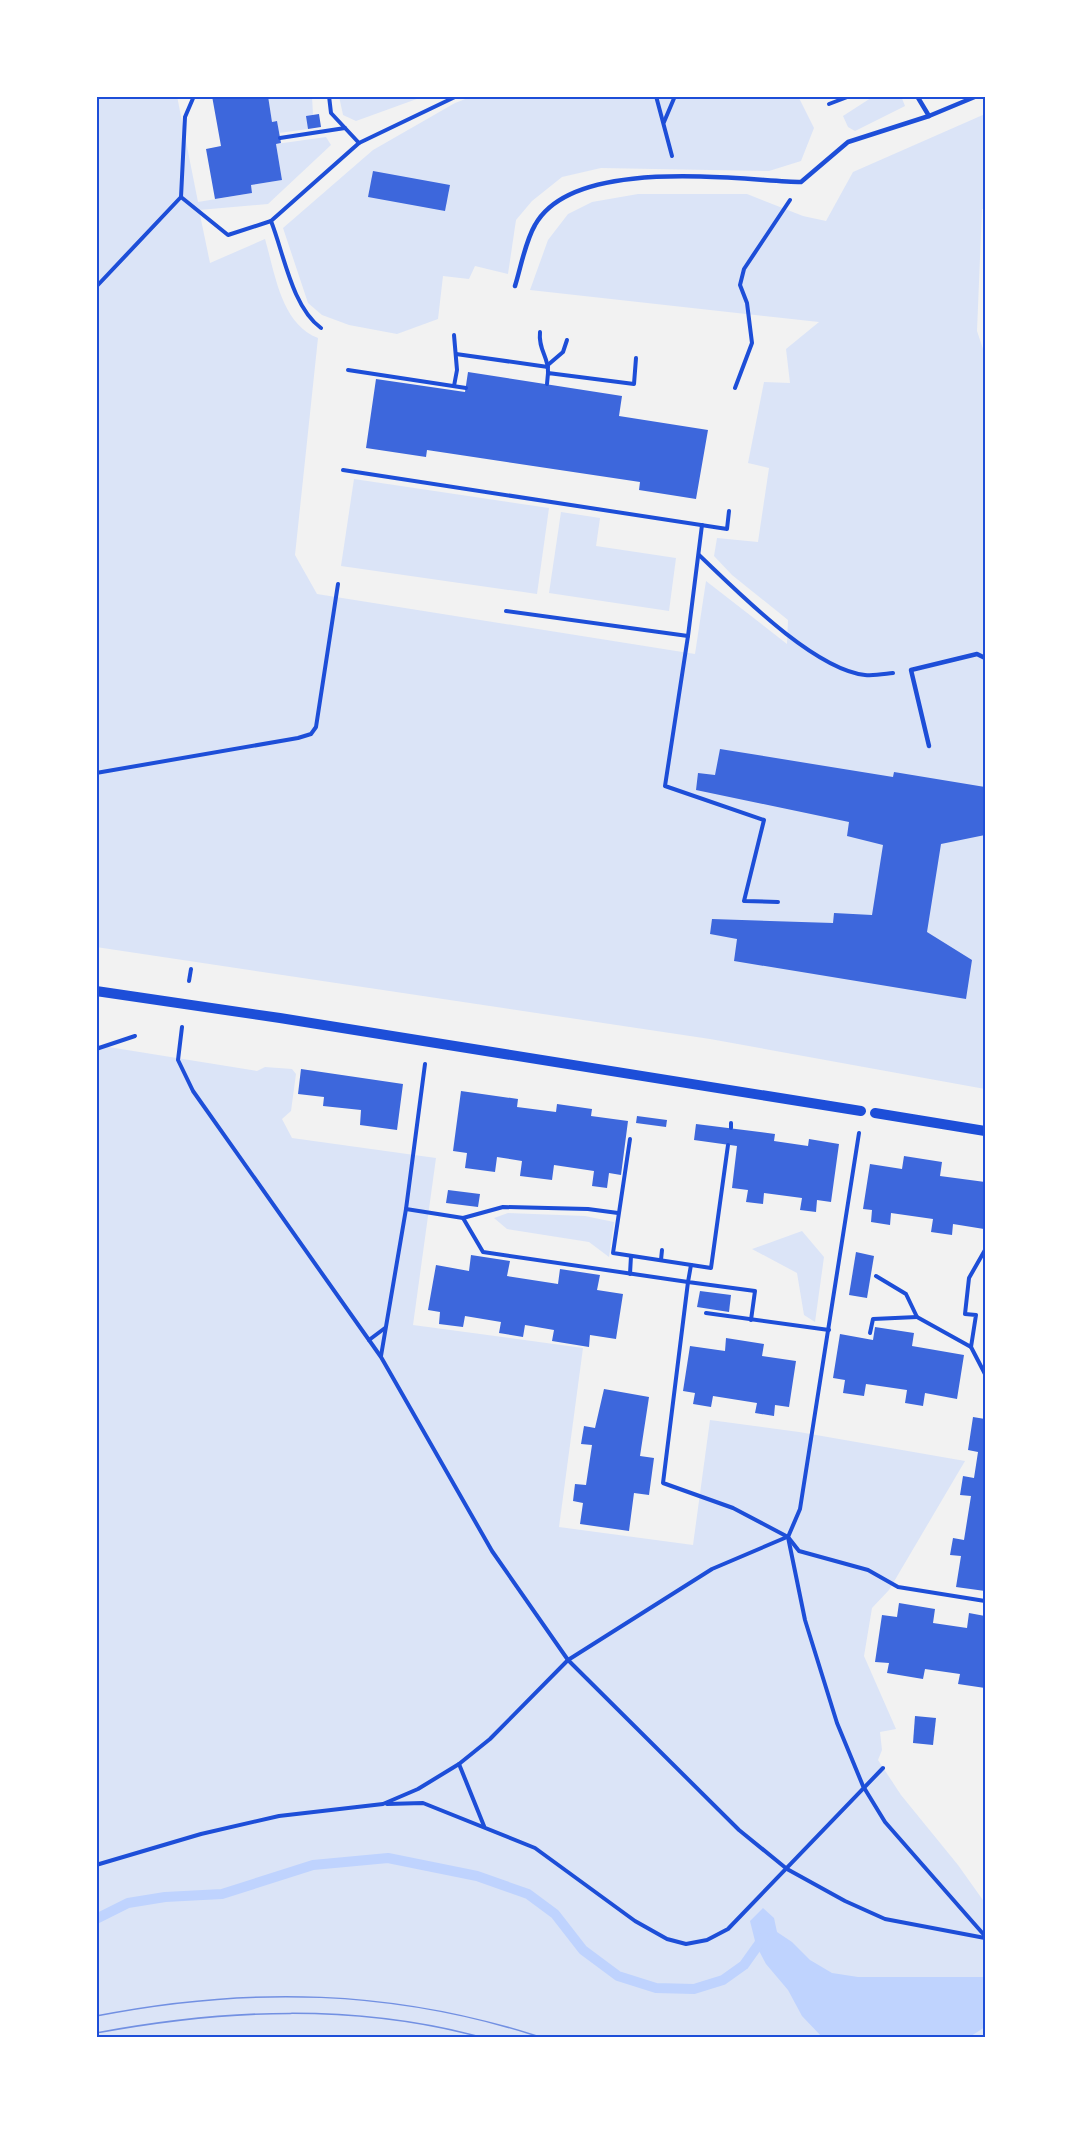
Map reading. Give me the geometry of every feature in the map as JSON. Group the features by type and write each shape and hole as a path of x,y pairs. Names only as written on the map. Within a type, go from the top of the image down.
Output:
{"street":[{"path":"96,991 861,1111"},
{"path":"875,1113 985,1131"}],"lane":[{"path":"917,96 929,116"},
{"path":"515,286 535,224 550,208 572,192 619,179 677,177 801,182 848,142 929,116 977,96"},
{"path":"929,746 912,670 977,654 985,658"}],"path":[{"path":"96,287 181,197 185,117 194,96"},
{"path":"328,96 332,113 359,143"},
{"path":"181,197 228,235 271,221 359,143 457,96"},
{"path":"656,96 677,177"},
{"path":"664,122 675,96"},
{"path":"829,104 850,96"},
{"path":"280,138 345,128"},
{"path":"735,388 752,343 747,303 740,285 744,269 801,182"},
{"path":"271,221 299,303 308,319 321,328"},
{"path":"540,332 539,346 549,365 547,384"},
{"path":"454,335 456,354 454,386"},
{"path":"456,354 549,365 563,352 567,340"},
{"path":"548,373 634,384 636,358"},
{"path":"348,370 466,388"},
{"path":"344,470 727,529 729,511"},
{"path":"702,525 665,786 764,820 744,901 778,902"},
{"path":"699,555 777,628 844,670 867,675 912,670"},
{"path":"96,773 310,734 316,727 338,584"},
{"path":"506,611 688,636"},
{"path":"185,1005 178,1060 193,1091 381,1357 492,1551 568,1660 739,1830 787,1869 845,1901 885,1919 985,1937"},
{"path":"96,1049 135,1036"},
{"path":"381,1357 406,1209 424,1076"},
{"path":"731,1123 731,1128"},
{"path":"630,1139 613,1253 711,1268 728,1145"},
{"path":"857,1140 800,1509 788,1537 805,1620 837,1724 863,1786 885,1822 985,1937"},
{"path":"406,1209 463,1218 503,1207 588,1209 618,1213"},
{"path":"463,1218 483,1252 755,1291 751,1320"},
{"path":"661,1260 662,1250"},
{"path":"971,1347 976,1315 965,1314 969,1278 985,1250"},
{"path":"630,1274 631,1256"},
{"path":"691,1264 663,1483 733,1508 788,1537 799,1551 868,1570 897,1587 985,1601"},
{"path":"876,1276 906,1294 917,1317"},
{"path":"706,1313 829,1330"},
{"path":"870,1333 873,1319 917,1317 971,1347 985,1374"},
{"path":"369,1340 387,1327"},
{"path":"383,1804 418,1789 459,1764 490,1739 568,1660 712,1569 788,1537"},
{"path":"459,1764 484,1826"},
{"path":"96,1865 201,1834 279,1816 383,1804 423,1803 535,1848 635,1921 666,1939 686,1944 707,1940 728,1929 882,1768"}],"shaded area":[{"path":"96,96 177,96 198,202 252,193 251,185 282,180 276,144 326,137 331,145 268,204 199,210 210,263 265,239 281,296 296,321 318,338 295,555 317,594 695,654 706,581 787,644 788,620 732,575 714,556 717,538 758,542 769,468 748,463 764,382 790,383 786,349 819,322 530,290 548,240 568,214 592,202 638,194 747,194 803,216 826,221 853,172 985,114 985,209 982,209 977,331 985,355 985,1089 710,1039 96,947"},
{"path":"268,96 312,96 313,115 308,129 279,133 277,121 272,122"},
{"path":"339,96 425,96 356,121 343,115"},
{"path":"473,96 798,96 814,128 801,161 769,171 601,168 562,177 532,201 516,220 508,274 475,266 469,279 443,276 438,319 397,334 349,325 322,315 308,303 283,228 373,150 455,103"},
{"path":"874,96 901,96 905,106 855,131 848,127 843,116"},
{"path":"354,479 549,508 537,594 341,566"},
{"path":"561,512 600,518 596,546 676,558 669,611 549,593"},
{"path":"96,1045 257,1071 265,1067 292,1069 296,1074 291,1111 282,1119 292,1138 436,1158 413,1325 583,1348 559,1527 693,1545 710,1420 799,1432 965,1461 889,1590 872,1608 864,1656 896,1729 880,1732 882,1750 878,1760 901,1795 958,1865 985,1903 985,2038 96,2038"},
{"path":"508,1213 585,1216 614,1222 609,1257 589,1242 507,1229 494,1218"},
{"path":"802,1231 824,1257 815,1322 804,1315 797,1273 752,1249"}],"water":[{"path":"763,1908 774,1918 777,1932 792,1942 810,1960 832,1973 858,1977 985,1977 985,2027 968,2038 823,2038 802,2016 788,1990 766,1964 756,1945 750,1921"}],"building":[{"path":"212,96 268,96 272,122 277,121 281,143 276,144 282,180 251,185 252,193 215,199 206,149 221,146"},
{"path":"319,114 321,127 308,129 306,116"},
{"path":"373,171 450,185 445,211 368,197"},
{"path":"468,372 622,396 619,416 708,430 696,499 639,490 640,482 427,450 426,457 366,448 376,379 465,392"},
{"path":"720,749 893,777 894,772 985,787 985,835 941,844 927,932 972,960 966,999 734,961 737,939 710,934 712,919 833,923 834,913 872,915 883,845 847,836 849,822 696,790 698,773 715,775"},
{"path":"301,1069 403,1084 397,1130 360,1125 361,1110 323,1106 324,1097 298,1094"},
{"path":"461,1091 518,1099 517,1107 556,1112 557,1104 592,1109 591,1116 628,1121 621,1175 609,1173 607,1188 592,1186 594,1171 554,1165 552,1180 520,1176 522,1161 497,1157 495,1172 465,1168 467,1153 453,1151"},
{"path":"637,1116 667,1120 666,1127 636,1123"},
{"path":"696,1124 775,1134 774,1141 808,1146 809,1139 839,1144 831,1202 817,1200 816,1212 800,1210 802,1198 764,1193 763,1204 746,1202 748,1190 732,1188 737,1146 694,1140"},
{"path":"904,1156 942,1162 940,1176 985,1182 984,1229 953,1224 952,1235 931,1232 933,1219 891,1213 890,1225 871,1222 872,1210 863,1209 870,1164 902,1169"},
{"path":"448,1190 480,1194 478,1207 446,1203"},
{"path":"856,1252 874,1256 867,1298 849,1295"},
{"path":"471,1255 510,1261 507,1276 558,1284 560,1269 600,1275 597,1290 623,1294 616,1339 590,1335 589,1347 552,1341 554,1330 525,1325 523,1337 499,1333 501,1322 465,1316 463,1327 439,1324 440,1312 428,1310 436,1265 469,1271"},
{"path":"700,1291 731,1295 729,1312 697,1307"},
{"path":"875,1327 914,1333 912,1346 964,1355 957,1399 925,1393 923,1406 905,1403 907,1390 866,1384 864,1396 843,1393 845,1380 833,1378 840,1334 873,1340"},
{"path":"726,1338 764,1344 762,1356 796,1361 789,1407 775,1405 774,1416 755,1413 757,1403 713,1396 711,1407 693,1404 695,1393 683,1391 690,1346 725,1351"},
{"path":"604,1389 649,1397 640,1456 654,1458 649,1495 634,1493 629,1531 580,1524 583,1503 573,1501 575,1484 586,1485 592,1445 581,1444 584,1426 595,1428"},
{"path":"973,1417 985,1419 985,1591 956,1587 961,1556 950,1555 953,1538 964,1540 971,1496 960,1495 963,1476 974,1478 978,1452 968,1450"},
{"path":"899,1603 935,1609 933,1623 967,1628 969,1613 985,1616 985,1688 958,1684 960,1674 925,1669 923,1679 887,1673 889,1663 875,1662 882,1615 897,1617"},
{"path":"915,1716 936,1718 933,1745 913,1743"}],"waterway":[{"path":"96,1919 128,1903 165,1897 222,1894 313,1865 388,1858 477,1876 528,1894 555,1914 583,1950 618,1976 656,1988 694,1989 723,1980 744,1965 764,1937"}],"tram line":[{"path":"96,2016 153,2006 209,2000 321,1997 432,2010 487,2022 543,2038"},
{"path":"96,2033 193,2019 290,2013 388,2019 484,2038"}]}
